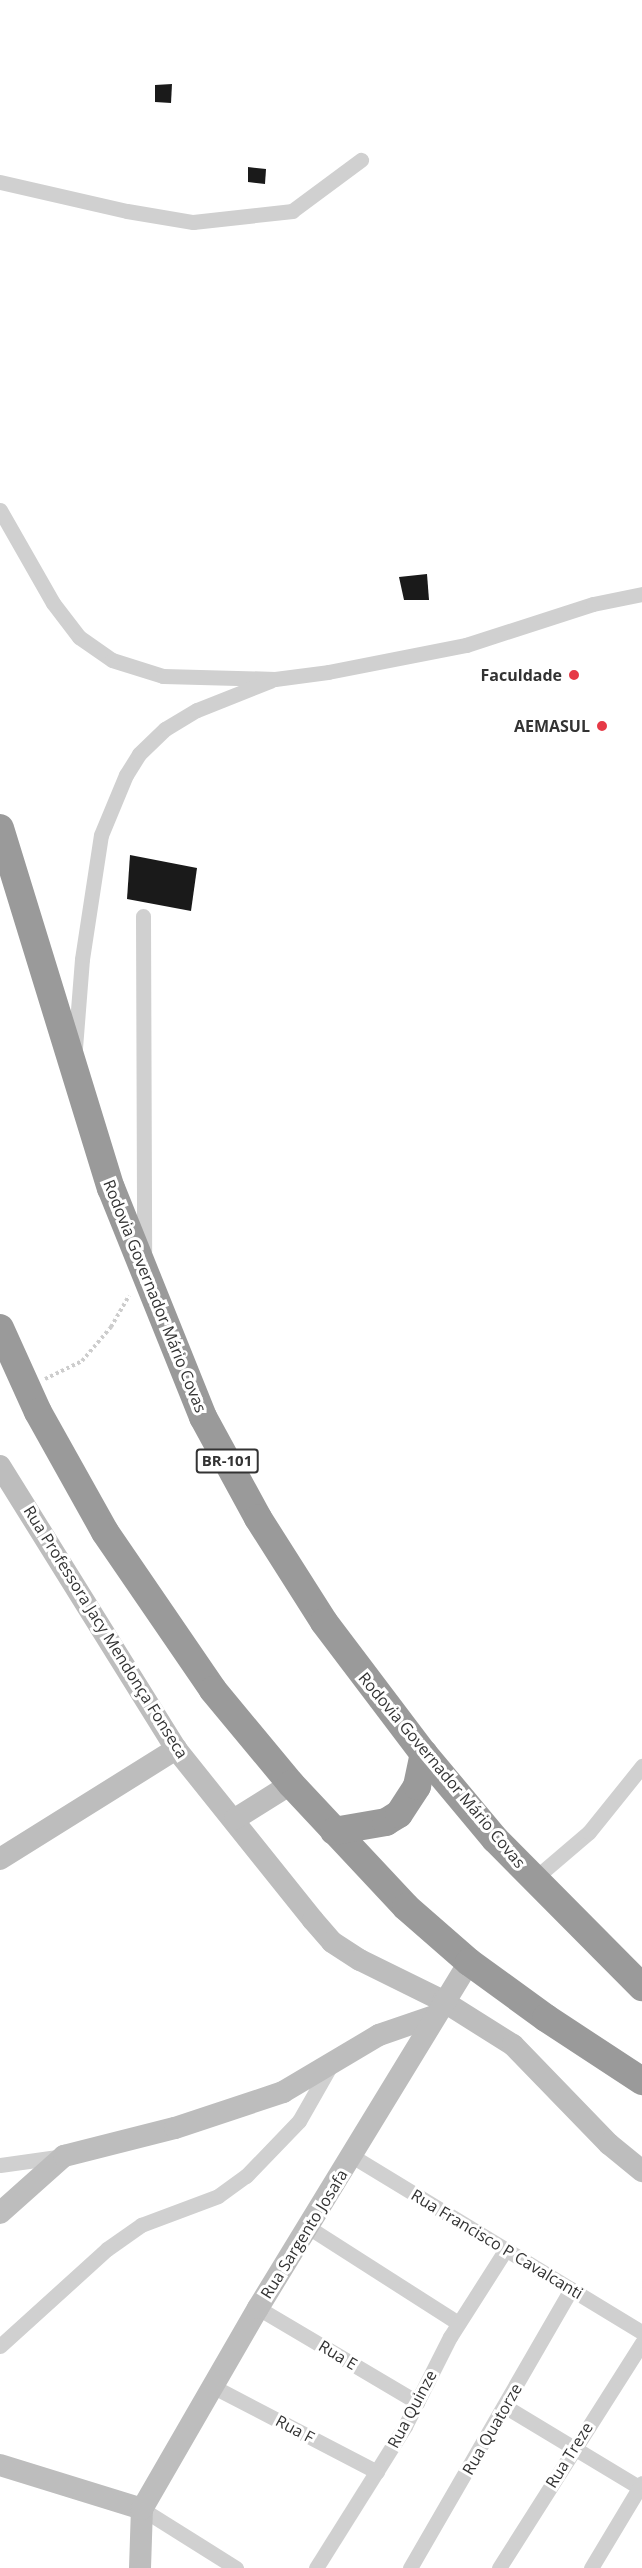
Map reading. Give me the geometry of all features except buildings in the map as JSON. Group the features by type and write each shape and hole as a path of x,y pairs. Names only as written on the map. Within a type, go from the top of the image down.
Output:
{"highway":[{"name":"Rodovia Governador Mário Covas","path":"0,828 73,1072 143,1272 203,1417 258,1518 324,1622 424,1754 534,1879 642,1987"},
{"path":"3,1341 80,1491 162,1618 213,1690 291,1784 406,1907 468,1962 642,2081"},
{"path":"334,1831 386,1822 399,1814 417,1786 424,1754"}],"street":[{"path":"0,182 127,211 193,222 292,211 361,160"},
{"path":"0,510 53,603 80,637 112,660 163,676 275,679"},
{"path":"73,1072 92,890 101,835 123,783 139,754 165,729 197,710 275,679 466,645 593,604 642,594"},
{"path":"143,916 143,1272"},
{"name":"Rua Professora Jacy Mendonça Fonseca","path":"0,1466 176,1749 235,1819 332,1942 439,2009 513,2045 609,2144 642,2171"},
{"path":"0,1859 176,1749"},
{"path":"534,1879 589,1832 642,1766"},
{"path":"235,1819 291,1784"},
{"name":"Rua Sargento Josafa","path":"142,2509 258,2308 468,1962"},
{"path":"0,2165 64,2156 175,2128 283,2092 332,2065 379,2035 439,2009"},
{"path":"0,2346 100,2256 141,2225 218,2196 246,2176 299,2121 332,2065"},
{"path":"0,2212 64,2156"},
{"name":"Rua Francisco P Cavalcanti","path":"352,2156 642,2332"},
{"path":"308,2227 459,2323"},
{"name":"Rua Quinze","path":"316,2568 377,2472 459,2323 506,2249"},
{"name":"Rua Quatorze","path":"410,2568 506,2407 571,2289"},
{"name":"Rua E","path":"258,2308 417,2402"},
{"name":"Rua Treze","path":"499,2568 642,2343"},
{"name":"Rua F","path":"212,2386 377,2472"},
{"path":"506,2407 641,2486 591,2568"},
{"path":"0,2465 142,2509 229,2566"},
{"path":"140,2568 142,2509"}],"path":[{"path":"27,1388 82,1361 111,1327 143,1272"}],"place":[{"name":"Faculdade","path":"574,675"},
{"name":"AEMASUL","path":"602,726"}]}
